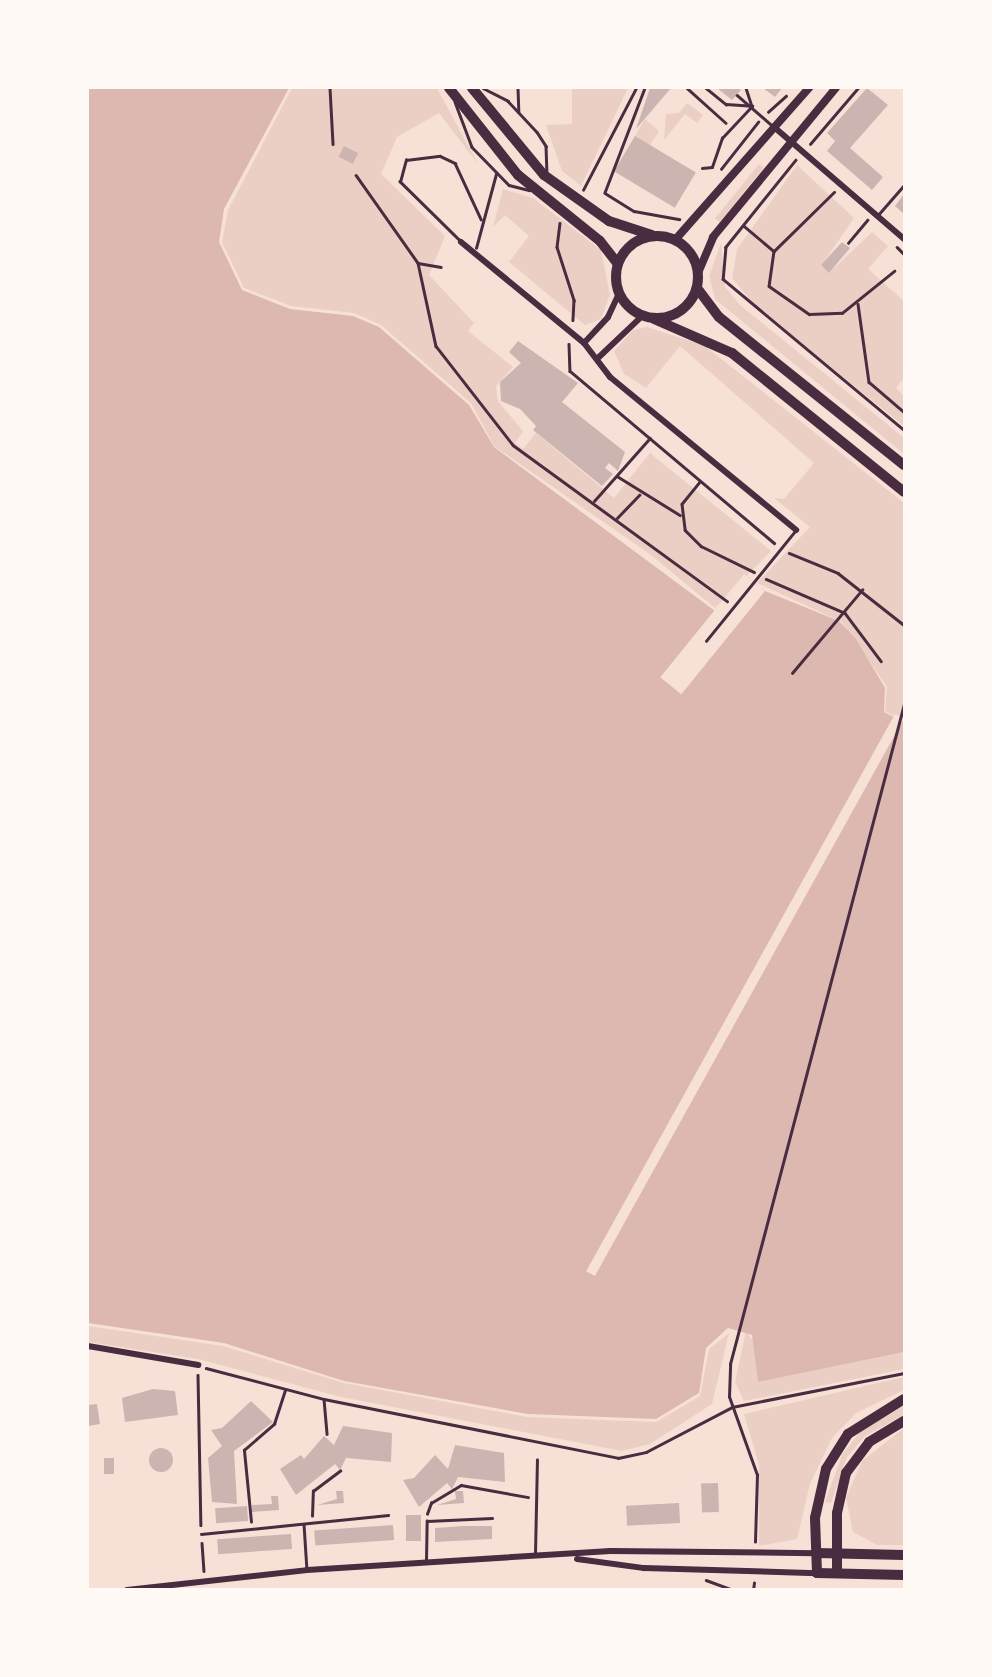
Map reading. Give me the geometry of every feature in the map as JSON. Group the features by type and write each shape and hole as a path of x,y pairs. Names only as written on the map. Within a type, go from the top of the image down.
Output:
{"highway":[{"path":"472,88 547,177 609,221 675,240 693,257 698,273 697,288 684,309 654,319"},
{"path":"451,90 533,190 600,241 618,264 619,293 642,316 732,352 905,492"},
{"path":"618,264 633,243 658,236"},
{"path":"697,288 719,317 905,465"},
{"path":"905,1399 862,1421 826,1469 815,1518 817,1573 905,1575"},
{"path":"837,1573 837,1513 846,1473 869,1442 905,1421"},
{"path":"817,1553 905,1555"}],"street":[{"path":"675,240 696,221 809,88"},
{"path":"698,273 713,237 836,88"},
{"path":"774,127 905,239"},
{"path":"461,242 475,248 584,343 599,357 610,377 796,530"},
{"path":"584,343 608,317 619,293"},
{"path":"599,357 642,316"},
{"path":"88,1346 198,1365"},
{"path":"568,1558 610,1551 817,1553"},
{"path":"127,1590 204,1578 535,1557 692,1570 817,1573"}],"lane":[{"path":"451,90 466,138 496,174 514,188 533,190 547,177 546,146 519,113 483,88"},
{"path":"518,88 519,113"},
{"path":"706,88 726,104 752,107"},
{"path":"746,88 752,107"},
{"path":"737,95 774,127"},
{"path":"702,168 712,167 722,138 752,107"},
{"path":"461,242 400,182 406,159 440,156 455,163 481,219"},
{"path":"475,248 481,219 496,174"},
{"path":"877,216 905,185"},
{"path":"706,641 796,530"},
{"path":"535,1557 537,1460"},
{"path":"201,1534 388,1515"},
{"path":"425,1564 427,1521 492,1518"},
{"path":"304,1524 307,1570"}],"path":[{"path":"330,88 333,144"},
{"path":"582,193 636,88"},
{"path":"645,88 604,193 653,217 675,220 687,213 696,221"},
{"path":"858,88 726,247 720,269 730,289 905,430"},
{"path":"712,180 744,140"},
{"path":"356,175 418,263 436,346 513,445 736,606"},
{"path":"834,191 774,251 769,286 809,314 842,313 858,304 894,271"},
{"path":"848,243 867,220"},
{"path":"744,226 774,251"},
{"path":"713,237 726,247"},
{"path":"418,263 441,267"},
{"path":"858,304 869,382 905,412"},
{"path":"593,502 650,438"},
{"path":"617,475 639,495 680,515 701,546 845,614 881,661"},
{"path":"680,515 700,482"},
{"path":"617,518 639,495"},
{"path":"792,673 863,590"},
{"path":"755,1546 757,1475 732,1408 729,1381 737,1337 905,704"},
{"path":"204,1578 198,1365 324,1399 618,1458 646,1452 732,1408 905,1373"},
{"path":"252,1528 244,1450 274,1424 285,1390"},
{"path":"324,1399 327,1434"},
{"path":"312,1523 313,1492 340,1471"},
{"path":"427,1521 431,1503 461,1485 536,1499"},
{"path":"692,1570 733,1590"},
{"path":"754,1583 754,1590"}],"shaded area":[{"path":"88,88 289,88 224,209 219,242 242,290 290,309 353,316 379,327 469,405 494,447 715,611 744,574 765,591 839,621 856,639 885,688 884,712 904,722 904,1352 758,1382 752,1335 728,1328 706,1348 699,1393 656,1419 528,1414 344,1381 224,1343 88,1323"},
{"path":"292,88 437,88 478,164 439,113 397,137 381,174 445,236 429,275 474,323 468,331 513,367 496,386 498,401 523,431 515,443 523,449 536,433 614,498 650,453 771,551 715,608 651,555 494,446 471,403 381,325 354,313 291,306 244,288 222,242 228,210"},
{"path":"572,88 628,88 581,186 562,171 546,125 572,124"},
{"path":"687,103 703,115 697,123 685,114 664,140 666,114 679,113"},
{"path":"645,119 659,131 650,145 635,136"},
{"path":"759,164 764,168 720,222 715,218"},
{"path":"797,165 854,218 821,266 830,272 872,232 888,246 868,269 904,301 904,378 896,388 904,396 904,426 756,307 732,278 737,249"},
{"path":"503,189 533,198 601,250 610,295 601,319 585,325 509,262 529,236 505,215 493,227"},
{"path":"721,243 725,287 740,305 904,438 904,454 715,299 709,276"},
{"path":"647,327 705,346 904,503 904,721 885,711 887,687 842,622 757,583 810,527 774,498 784,499 814,463 680,346 646,388 624,374 614,351 633,330"},
{"path":"88,1326 223,1346 344,1383 527,1417 656,1422 700,1396 709,1349 729,1333 712,1404 650,1444 622,1451 341,1397 198,1359 88,1342"},
{"path":"746,1331 755,1344 758,1382 904,1352 904,1369 744,1401 735,1382"},
{"path":"904,1377 904,1390 856,1413 832,1438 810,1484 797,1539 759,1546 759,1465 744,1414"},
{"path":"904,1406 904,1415 865,1436 847,1457 831,1503 825,1502 842,1455 860,1432"},
{"path":"904,1428 904,1545 877,1545 853,1532 846,1498 862,1461"}],"pier":[{"path":"744,574 765,591 681,694 660,677"},
{"path":"895,714 904,719 595,1276 586,1271"}],"building":[{"path":"650,88 671,88 636,129"},
{"path":"717,88 738,88 741,90 732,100"},
{"path":"763,88 782,88 775,97"},
{"path":"867,88 888,105 850,148 883,177 872,190 827,151 835,141 827,133"},
{"path":"635,136 696,173 675,208 614,171"},
{"path":"344,146 358,153 353,164 339,157"},
{"path":"904,194 904,214 895,206"},
{"path":"842,242 850,248 829,273 821,265"},
{"path":"518,341 578,383 562,402 625,452 618,471 609,463 605,468 613,474 602,486 533,430 536,426 520,409 501,401 500,382 521,363 509,352"},
{"path":"153,1389 175,1391 178,1415 125,1422 122,1398"},
{"path":"251,1401 273,1422 234,1451 237,1504 212,1502 208,1458 222,1446 211,1430 222,1428"},
{"path":"97,1404 100,1424 88,1426 88,1405"},
{"path":"343,1426 392,1433 391,1462 346,1458 340,1470 335,1464 296,1495 280,1469 301,1455 304,1459 324,1436 334,1445"},
{"path":"455,1445 504,1453 505,1482 458,1477 452,1489 447,1483 419,1507 403,1480 414,1478 435,1455 448,1469"},
{"path":"161,1448 170,1451 173,1460 170,1469 161,1472 152,1469 149,1460 152,1451"},
{"path":"104,1458 114,1458 114,1474 104,1474"},
{"path":"718,1483 719,1512 702,1513 701,1484"},
{"path":"336,1491 343,1491 344,1503 317,1505 337,1499"},
{"path":"455,1491 463,1491 464,1503 437,1505 456,1499"},
{"path":"271,1496 278,1496 279,1510 252,1512 252,1505 272,1504"},
{"path":"679,1503 680,1523 627,1526 626,1506"},
{"path":"247,1506 248,1521 216,1523 215,1508"},
{"path":"406,1515 421,1515 421,1541 406,1541"},
{"path":"393,1525 394,1540 315,1545 314,1531"},
{"path":"492,1526 492,1539 435,1542 435,1528"},
{"path":"291,1534 292,1549 218,1554 217,1539"}]}
